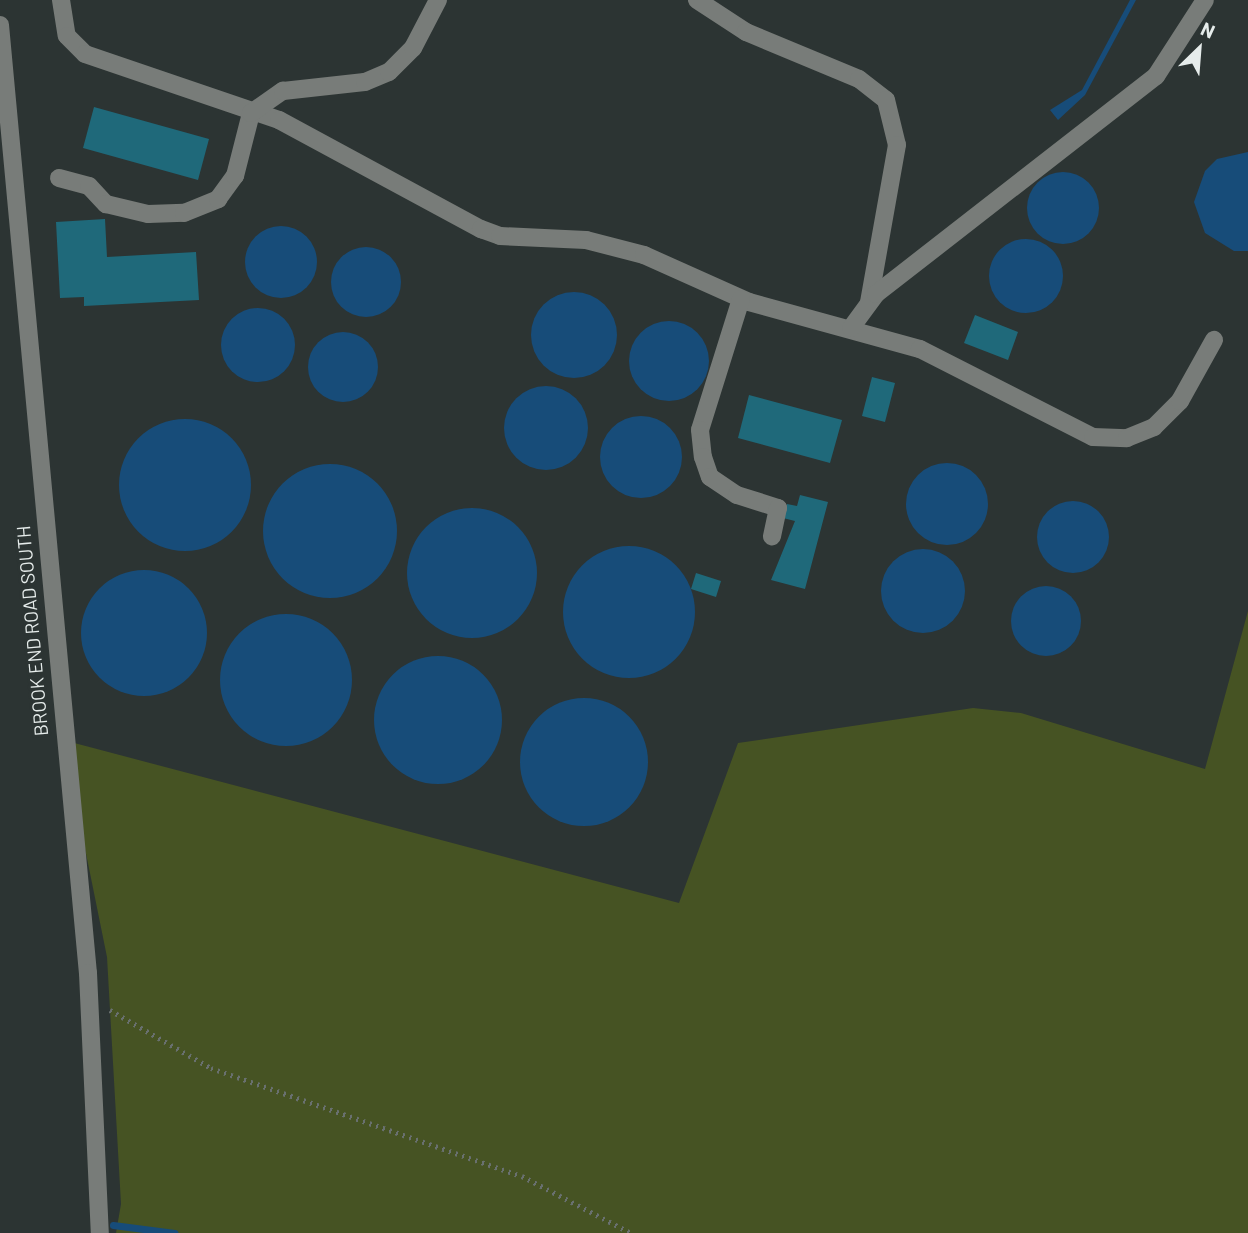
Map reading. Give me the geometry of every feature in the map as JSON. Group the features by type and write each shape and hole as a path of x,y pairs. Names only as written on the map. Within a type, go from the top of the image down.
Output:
{"street":[{"path":"61,0 67,36 85,54 313,136 408,194 500,236 586,240 685,270 741,299 920,349 1093,437 1127,438 1154,427 1180,401 1214,340"},
{"path":"59,178 89,186 106,204 184,213 229,189 251,113 283,91 365,82 389,72 413,48 438,0"},
{"path":"697,0 746,32 859,79 887,100 897,145 869,302"},
{"path":"851,328 869,302 1156,76 1205,0"},
{"name":"BROOK END ROAD SOUTH","path":"0,25 90,1003 100,1233"},
{"path":"741,299 700,430 703,457 710,477 737,495 778,508 772,536"}],"path":[{"path":"90,1003 123,1014 211,1068 523,1176 631,1233"}],"green space":[{"path":"1248,611 1248,1233 116,1233 121,1204 107,957 63,740 679,903 738,743 973,708 1021,713 1205,769"}],"water":[{"path":"1130,0 1136,0 1085,95 1058,120 1050,110 1082,90"},
{"path":"1248,152 1248,251 1234,251 1205,233 1194,202 1205,171 1217,159"},
{"path":"1063,172 1083,178 1093,188 1099,208 1093,228 1083,238 1063,244 1043,238 1033,228 1027,208 1033,188 1043,178"},
{"path":"288,226 307,236 315,248 315,276 307,288 295,296 274,298 255,288 247,276 245,255 255,236 267,228"},
{"path":"1026,239 1047,245 1057,255 1063,276 1057,297 1047,307 1026,313 1005,307 995,297 989,276 995,255 1005,245"},
{"path":"366,247 391,257 401,282 391,307 366,317 341,307 331,282 341,257"},
{"path":"574,292 590,296 604,305 613,319 617,335 613,351 604,365 590,374 574,378 558,374 544,365 535,351 531,335 535,319 544,305 558,296"},
{"path":"258,308 279,314 289,324 295,345 289,366 279,376 258,382 237,376 227,366 221,345 227,324 237,314"},
{"path":"661,321 677,321 698,332 709,353 709,369 698,390 677,401 661,401 647,395 635,383 629,369 629,353 635,339 647,327"},
{"path":"343,332 368,342 378,367 368,392 343,402 318,392 308,367 318,342"},
{"path":"538,386 554,386 570,393 581,404 588,420 585,444 576,458 554,470 538,470 522,463 511,452 504,436 504,420 511,404 522,393"},
{"path":"641,416 657,419 670,428 679,441 682,457 679,473 670,486 657,495 641,498 625,495 612,486 603,473 600,457 603,441 612,428 625,419"},
{"path":"185,419 210,424 232,438 246,460 251,485 246,510 232,532 210,546 185,551 160,546 138,532 124,510 119,485 124,460 138,438 160,424"},
{"path":"947,463 963,466 976,475 985,488 988,504 985,520 976,533 963,542 947,545 931,542 918,533 909,520 906,504 909,488 918,475 931,466"},
{"path":"330,464 355,470 377,484 391,506 397,531 391,556 377,578 355,592 330,598 305,592 283,578 269,556 263,531 269,506 283,484 305,470"},
{"path":"1073,501 1093,507 1103,517 1109,537 1103,557 1093,567 1073,573 1053,567 1043,557 1037,537 1043,517 1053,507"},
{"path":"472,508 497,513 518,527 532,548 537,573 532,598 518,619 497,633 472,638 447,633 426,619 412,598 407,573 412,548 426,527 447,513"},
{"path":"629,546 654,551 676,565 690,587 695,612 690,637 676,659 654,673 629,678 604,673 582,659 568,637 563,612 568,587 582,565 604,551"},
{"path":"923,549 939,552 953,561 962,575 965,591 962,607 953,621 939,630 923,633 907,630 893,621 884,607 881,591 884,575 893,561 907,552"},
{"path":"144,570 168,574 189,588 203,609 207,633 203,657 189,678 168,692 144,696 120,692 99,678 85,657 81,633 85,609 99,588 120,574"},
{"path":"1046,586 1071,596 1081,621 1071,646 1046,656 1021,646 1011,621 1021,596"},
{"path":"286,614 311,619 332,634 347,655 352,680 347,705 332,726 311,741 286,746 261,741 240,726 225,705 220,680 225,655 240,634 261,619"},
{"path":"438,656 463,661 483,675 497,695 502,720 497,745 483,765 463,779 438,784 413,779 393,765 379,745 374,720 379,695 393,675 413,661"},
{"path":"584,698 608,703 629,717 643,738 648,762 643,786 629,807 608,821 584,826 560,821 539,807 525,786 520,762 525,738 539,717 560,703"}],"building":[{"path":"94,107 209,139 198,180 83,148"},
{"path":"105,219 107,257 196,252 199,300 84,306 84,297 60,298 56,222"},
{"path":"975,315 1018,332 1008,360 964,343"},
{"path":"872,377 895,383 885,422 862,416"},
{"path":"749,395 842,420 830,463 738,438"},
{"path":"800,495 828,502 805,589 771,580 795,521 783,518 787,504 797,506"},
{"path":"696,573 721,581 716,597 691,589"}],"waterway":[{"path":"113,1225 174,1233"}]}
